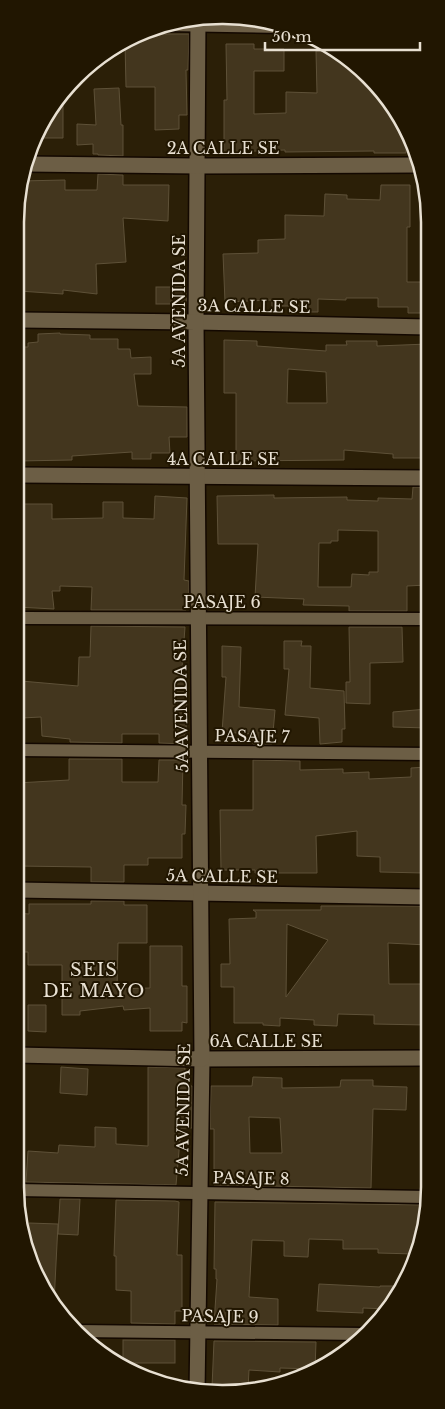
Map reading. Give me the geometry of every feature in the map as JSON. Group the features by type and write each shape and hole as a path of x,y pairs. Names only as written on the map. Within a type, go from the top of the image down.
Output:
{"street":[{"name":"5A AVENIDA SE","path":"197,1384 202,1059 196,322 198,25"},
{"name":"2A CALLE SE","path":"33,164 197,166 413,165"},
{"name":"3A CALLE SE","path":"24,320 421,327"},
{"name":"4A CALLE SE","path":"24,476 421,478"},
{"name":"5A CALLE SE","path":"24,890 421,897"},
{"name":"6A CALLE SE","path":"24,1055 202,1059 421,1058"}],"lane":[{"path":"232,24 245,25"},
{"name":"PASAJE 6","path":"24,618 421,618"},
{"name":"PASAJE 7","path":"24,750 421,754"},
{"name":"PASAJE 8","path":"24,1190 421,1197"},
{"name":"PASAJE 9","path":"86,1331 356,1334"}],"building":[{"path":"159,34 189,34 188,70 186,70 187,115 179,115 179,129 155,130 155,87 126,87 125,49"},
{"path":"226,44 254,44 254,49 284,49 284,71 254,71 254,114 286,113 286,92 317,93 316,51 324,51 354,73 372,91 395,123 406,146 406,153 374,153 374,151 285,152 285,150 224,152 224,100 227,100"},
{"path":"119,88 121,125 123,125 123,156 93,154 93,144 77,145 77,124 96,125 94,89"},
{"path":"63,104 63,138 43,138"},
{"path":"98,174 123,175 123,185 169,185 168,221 123,218 126,262 96,264 97,294 63,290 63,294 24,291 24,210 29,181 65,180 65,190 97,190"},
{"path":"381,185 410,185 410,227 407,227 407,282 421,282 421,313 408,313 408,307 378,307 378,298 318,299 318,312 300,312 300,306 272,306 272,300 225,302 223,254 258,253 258,240 285,239 285,215 324,216 325,194 347,195 347,199 380,200"},
{"path":"156,287 187,287 187,304 156,304"},
{"path":"60,333 90,335 90,339 118,339 118,349 130,349 131,358 151,357 151,374 134,374 138,406 187,407 187,437 169,437 170,453 151,453 151,459 132,459 132,452 72,456 72,460 24,461 24,347 28,347 28,343 38,342 38,334"},
{"path":"224,340 257,341 257,346 326,351 326,345 347,345 346,341 377,341 377,346 421,344 421,458 393,458 393,454 344,450 344,460 236,461 236,393 224,393","holes":["288,369 326,372 327,403 287,403"]},
{"path":"413,487 421,487 421,585 407,586 407,611 349,611 349,606 303,605 304,599 255,597 258,544 218,544 217,496 274,495 274,498 347,497 347,500 378,501 378,498 412,499","holes":["338,530 378,531 378,572 369,572 369,575 352,574 351,587 318,587 319,543 338,541"]},
{"path":"155,496 187,498 184,580 189,581 189,604 187,604 186,610 91,610 92,587 60,586 60,591 52,591 54,609 24,607 24,504 52,504 52,519 103,518 103,502 123,502 123,518 154,519"},
{"path":"91,626 185,627 181,681 187,681 186,735 184,735 184,744 159,743 159,734 122,734 122,743 70,742 70,739 42,736 41,717 24,718 24,681 78,686 79,657 90,657"},
{"path":"349,627 402,627 403,662 370,663 370,704 346,703 346,682 350,682"},
{"path":"284,641 302,641 301,646 311,646 310,688 344,691 345,729 342,729 342,742 320,744 319,718 285,715 289,669 284,669"},
{"path":"222,646 241,647 239,707 275,710 272,744 253,744 253,734 222,732 226,677 222,677"},
{"path":"421,710 421,728 393,727 393,712"},
{"path":"69,759 122,759 122,782 158,782 159,760 183,760 182,805 186,805 185,834 182,834 182,858 148,858 148,865 124,865 124,882 91,882 91,867 24,866 24,783 69,780"},
{"path":"253,760 300,761 300,770 343,769 343,773 369,772 369,779 411,777 411,768 421,767 421,873 380,872 380,857 357,856 357,831 316,836 317,873 255,873 255,870 221,870 220,810 253,810"},
{"path":"91,901 124,901 124,905 147,905 147,943 118,943 117,989 150,988 150,946 182,946 182,986 187,986 187,1023 182,1022 182,1031 150,1031 150,1008 124,1010 123,1006 80,1011 80,1015 62,1015 62,965 28,965 28,952 24,952 24,914 29,914 29,904 91,904"},
{"path":"321,906 421,906 421,945 388,943 389,984 421,984 421,1025 374,1024 374,1015 338,1014 337,1026 314,1025 314,1020 280,1018 280,1026 263,1025 263,1023 234,1023 234,987 221,987 221,964 230,964 229,919 256,918 256,912 253,910 321,910","holes":["287,924 328,940 286,997"]},
{"path":"28,1005 46,1005 46,1032 28,1031"},
{"path":"61,1067 88,1069 87,1095 60,1093"},
{"path":"148,1067 185,1068 185,1086 192,1086 192,1128 181,1128 176,1185 26,1182 28,1151 58,1153 59,1145 95,1147 95,1127 116,1128 116,1144 148,1146"},
{"path":"253,1077 282,1078 282,1088 340,1087 341,1080 373,1080 373,1086 407,1087 406,1110 373,1109 371,1188 214,1185 214,1129 210,1129 211,1086 252,1086","holes":["249,1117 280,1118 282,1153 250,1153"]},
{"path":"60,1199 80,1199 78,1235 58,1234"},
{"path":"116,1200 179,1202 177,1255 182,1255 182,1311 175,1311 175,1324 131,1323 131,1291 116,1290 116,1256 114,1256"},
{"path":"215,1202 421,1205 410,1254 378,1253 378,1249 343,1249 343,1240 309,1239 308,1257 284,1256 284,1241 252,1240 249,1297 278,1299 278,1325 214,1324 217,1279 216,1269 214,1269"},
{"path":"29,1223 58,1224 55,1293 39,1263 29,1229"},
{"path":"319,1284 395,1286 379,1309 363,1308 363,1313 317,1311"},
{"path":"123,1340 175,1340 175,1363 131,1363 123,1359"},
{"path":"214,1341 316,1342 315,1362 302,1369 280,1368 280,1372 249,1370 248,1384 212,1385"}],"district":[{"name":"SEIS DE MAYO","path":"94,980"}]}
